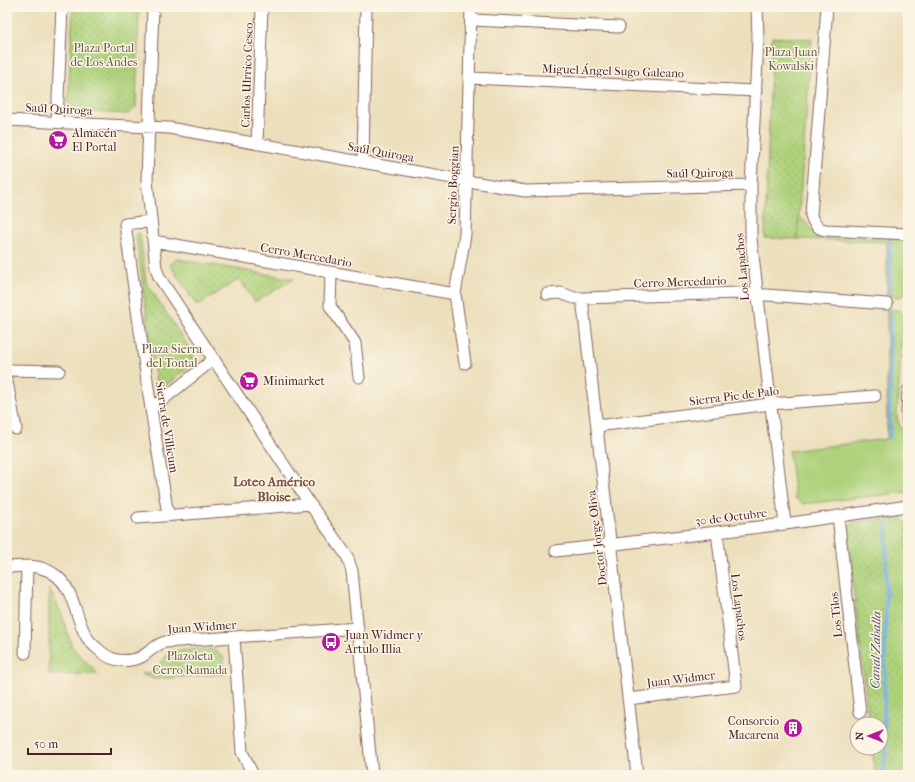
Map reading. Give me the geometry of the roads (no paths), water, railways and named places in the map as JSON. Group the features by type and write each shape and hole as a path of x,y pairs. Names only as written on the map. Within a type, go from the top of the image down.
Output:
{"street":[{"path":"57,122 62,7"},
{"path":"153,7 147,180 156,268 159,277 310,504 347,556 352,571 372,775"},
{"name":"Carlos Ulrrico Cesco","path":"258,144 262,7"},
{"path":"363,162 366,7"},
{"name":"Sergio Boggian","path":"465,363 455,294 465,235 471,7"},
{"name":"Los Lapachos","path":"757,7 758,39 751,185 752,240 784,524"},
{"path":"827,7 811,215 812,220 818,228 826,230 908,234"},
{"path":"471,20 619,27"},
{"name":"Miguel Ángel Sugo Galeano","path":"470,78 756,90"},
{"name":"Saúl Quiroga","path":"7,120 169,128 525,191 751,185"},
{"name":"Sierra de Villicum","path":"151,221 125,224 151,409 168,515"},
{"name":"Cerro Mercedario","path":"153,241 455,294"},
{"path":"331,273 330,306 355,344 360,377"},
{"name":"Cerro Mercedario","path":"547,294 561,293 574,298 582,298 740,293 887,304"},
{"name":"Doctor Jorge Oliva","path":"582,298 637,775"},
{"path":"151,409 214,359"},
{"path":"7,370 59,371"},
{"path":"7,382 16,430"},
{"path":"908,392 906,412 908,423"},
{"name":"Sierra Pie de Palo","path":"597,426 770,404 875,396"},
{"path":"138,518 310,504"},
{"name":"30 de Octubre","path":"556,551 784,524 908,506"},
{"name":"Los Tilos","path":"838,516 860,712"},
{"name":"Los Lapachos","path":"716,532 736,686"},
{"path":"25,653 27,566"},
{"name":"Juan Widmer","path":"7,567 27,566 46,569 60,578 70,596 85,634 96,648 110,658 122,660 137,659 147,654 160,643 166,642 358,628"},
{"path":"234,638 242,752 253,775"},
{"name":"Juan Widmer","path":"628,699 736,686"}],"waterway":[{"name":"Canal Zaballa","path":"890,241 890,293"},
{"name":"Canal Zaballa","path":"890,311 890,438"},
{"name":"Canal Zaballa","path":"883,775 886,751 884,719 887,524"}],"place":[{"name":"Almacén El Portal","path":"58,140"},
{"name":"Minimarket","path":"249,381"},
{"name":"Juan Widmer y Artulo Illia","path":"331,642"},
{"name":"Consorcio Macarena","path":"793,728"}],"district":[{"name":"Loteo Américo Bloise","path":"274,488"}],"park label":[{"name":"Plaza Portal de Los Andes","path":"104,55"},
{"name":"Plaza Juan Kowalski","path":"791,59"},
{"name":"Plaza Sierra del Tontal","path":"172,356"},
{"name":"Plazoleta Cerro Ramada","path":"190,663"}]}
